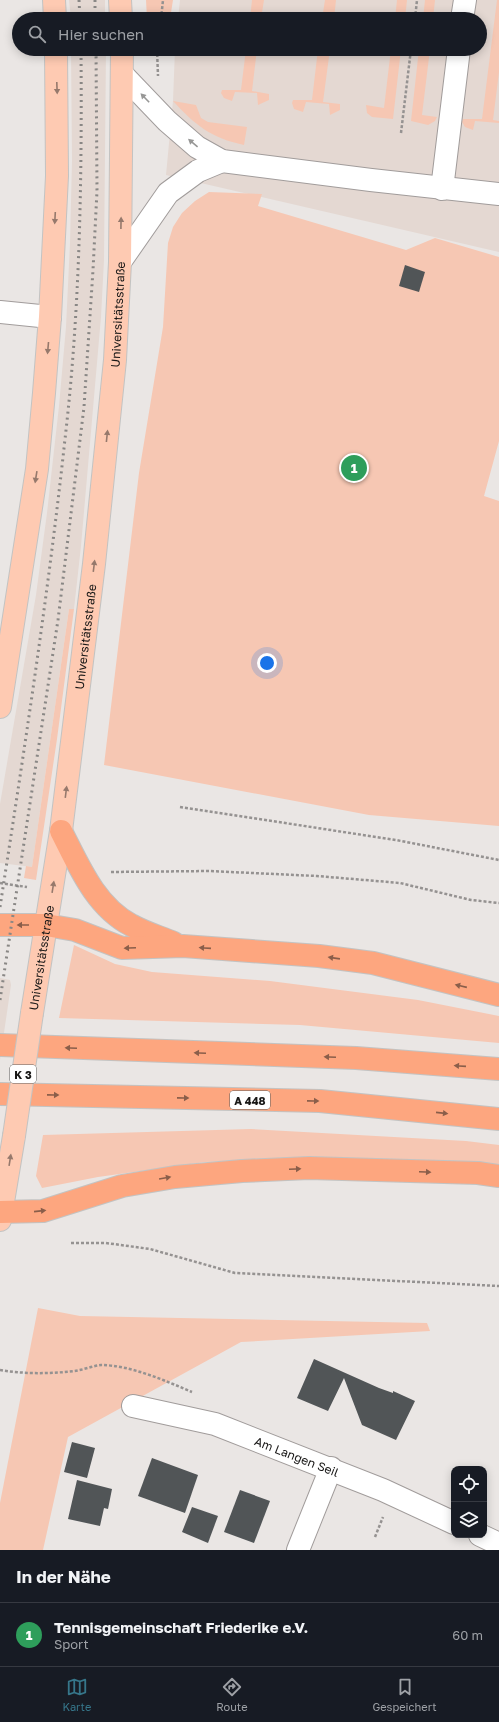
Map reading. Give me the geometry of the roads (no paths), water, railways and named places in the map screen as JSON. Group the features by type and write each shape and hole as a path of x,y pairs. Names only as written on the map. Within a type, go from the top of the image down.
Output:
{"highway":[{"path":"61,831 91,888 115,915 132,926 183,946"},
{"path":"0,925 46,925 75,930 122,948 183,946 319,956 373,963 499,995"},
{"path":"0,1045 356,1058 499,1069"},
{"name":"A 448","path":"0,1094 320,1101 499,1119"},
{"path":"0,1215 43,1211 122,1186 175,1177 242,1171 309,1168 470,1173 499,1176"}],"main road":[{"path":"54,0 55,12"},
{"path":"120,0 121,12"},
{"path":"0,706 37,469 50,317 58,147 56,56"},
{"name":"Universitätsstraße","path":"0,1215 14,1136 61,831 94,564 115,360 120,262 122,56"}],"street":[{"path":"463,12 465,0"},
{"path":"442,189 458,56"},
{"path":"122,74 167,121 191,142 222,161 442,189 499,194"},
{"path":"120,262 168,193 198,171 222,161"},
{"path":"0,312 50,317"},
{"name":"Am Langen Seil","path":"134,1406 215,1424 331,1468 451,1522"},
{"path":"298,1550 331,1468"},
{"path":"486,1538 499,1544"}],"railway":[{"path":"79,0 80,12"},
{"path":"95,0 95,12"},
{"path":"0,907 27,732 43,615 70,391 79,244 81,56"},
{"path":"0,1000 58,620 84,407 97,191 96,56"}],"place":[{"name":"Tennisgemeinschaft Friederike e.V.","path":"354,468"}]}
